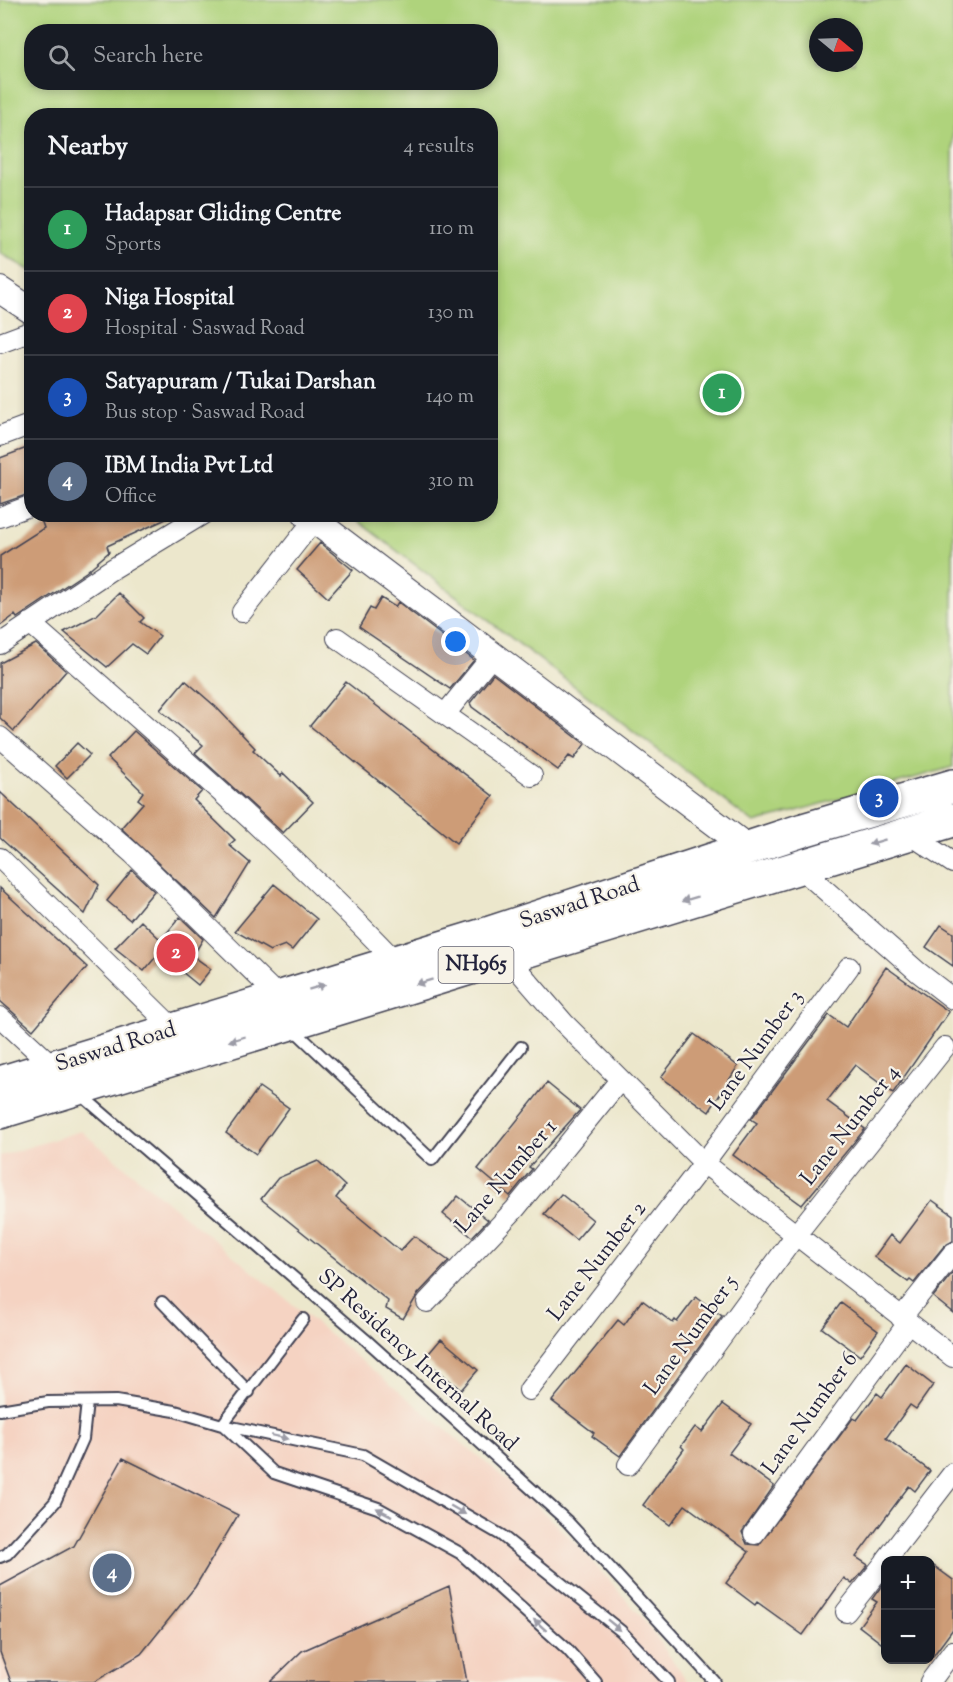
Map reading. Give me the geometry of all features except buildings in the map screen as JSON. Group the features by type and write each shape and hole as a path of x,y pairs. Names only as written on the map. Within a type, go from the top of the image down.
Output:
{"highway":[{"name":"Saswad Road","path":"0,1112 64,1078 175,1030 284,1011 396,962 748,848 953,786"},
{"name":"Saswad Road","path":"0,1083 64,1078 284,1011 506,956 953,820"}],"street":[{"path":"0,290 24,306"},
{"path":"0,343 24,334"},
{"path":"0,436 24,427"},
{"path":"0,517 24,508"},
{"path":"0,644 190,522"},
{"path":"242,612 306,522"},
{"path":"317,522 748,848"},
{"path":"30,623 250,817 325,887 396,962"},
{"path":"337,638 532,776"},
{"path":"446,713 493,655"},
{"path":"0,738 133,854 284,1011"},
{"path":"909,833 953,864"},
{"path":"0,858 175,1030"},
{"path":"798,866 918,972 953,999"},
{"path":"506,956 564,1023 704,1163 953,1358"},
{"name":"Lane Number 3","path":"704,1163 849,967"},
{"path":"0,1017 64,1078"},
{"name":"Lane Number 4","path":"795,1236 945,1047"},
{"name":"Lane Number 1","path":"427,1302 515,1209 620,1080"},
{"name":"Lane Number 2","path":"529,1390 704,1163"},
{"name":"Lane Number 5","path":"627,1465 795,1236"},
{"name":"Lane Number 6","path":"754,1534 953,1252"},
{"path":"890,1556 953,1473"},
{"path":"846,1612 881,1567"},
{"path":"930,1682 953,1651"}],"lane":[{"path":"284,1011 432,1160 521,1047"},
{"name":"SP Residency Internal Road","path":"64,1078 365,1339 567,1521 715,1682"},
{"path":"162,1302 249,1392"},
{"path":"222,1425 303,1319"},
{"path":"0,1410 48,1402 116,1401 175,1411 222,1425 363,1455 501,1535 621,1631 669,1682"},
{"path":"0,1557 7,1554 55,1502 83,1439 87,1402"},
{"path":"222,1425 274,1473 378,1508 460,1553 567,1649 596,1682"}],"shaded area":[{"path":"81,1131 529,1498 581,1549 641,1616 688,1682 0,1682 0,1156"}],"green space":[{"path":"0,0 953,0 953,767 754,823 359,522 498,522 498,108 24,108 24,267 0,253"}],"place":[{"name":"Hadapsar Gliding Centre","path":"722,393"},
{"name":"Satyapuram / Tukai Darshan","path":"879,798"},
{"name":"Niga Hospital","path":"176,953"},
{"name":"IBM India Pvt Ltd","path":"112,1573"}]}
